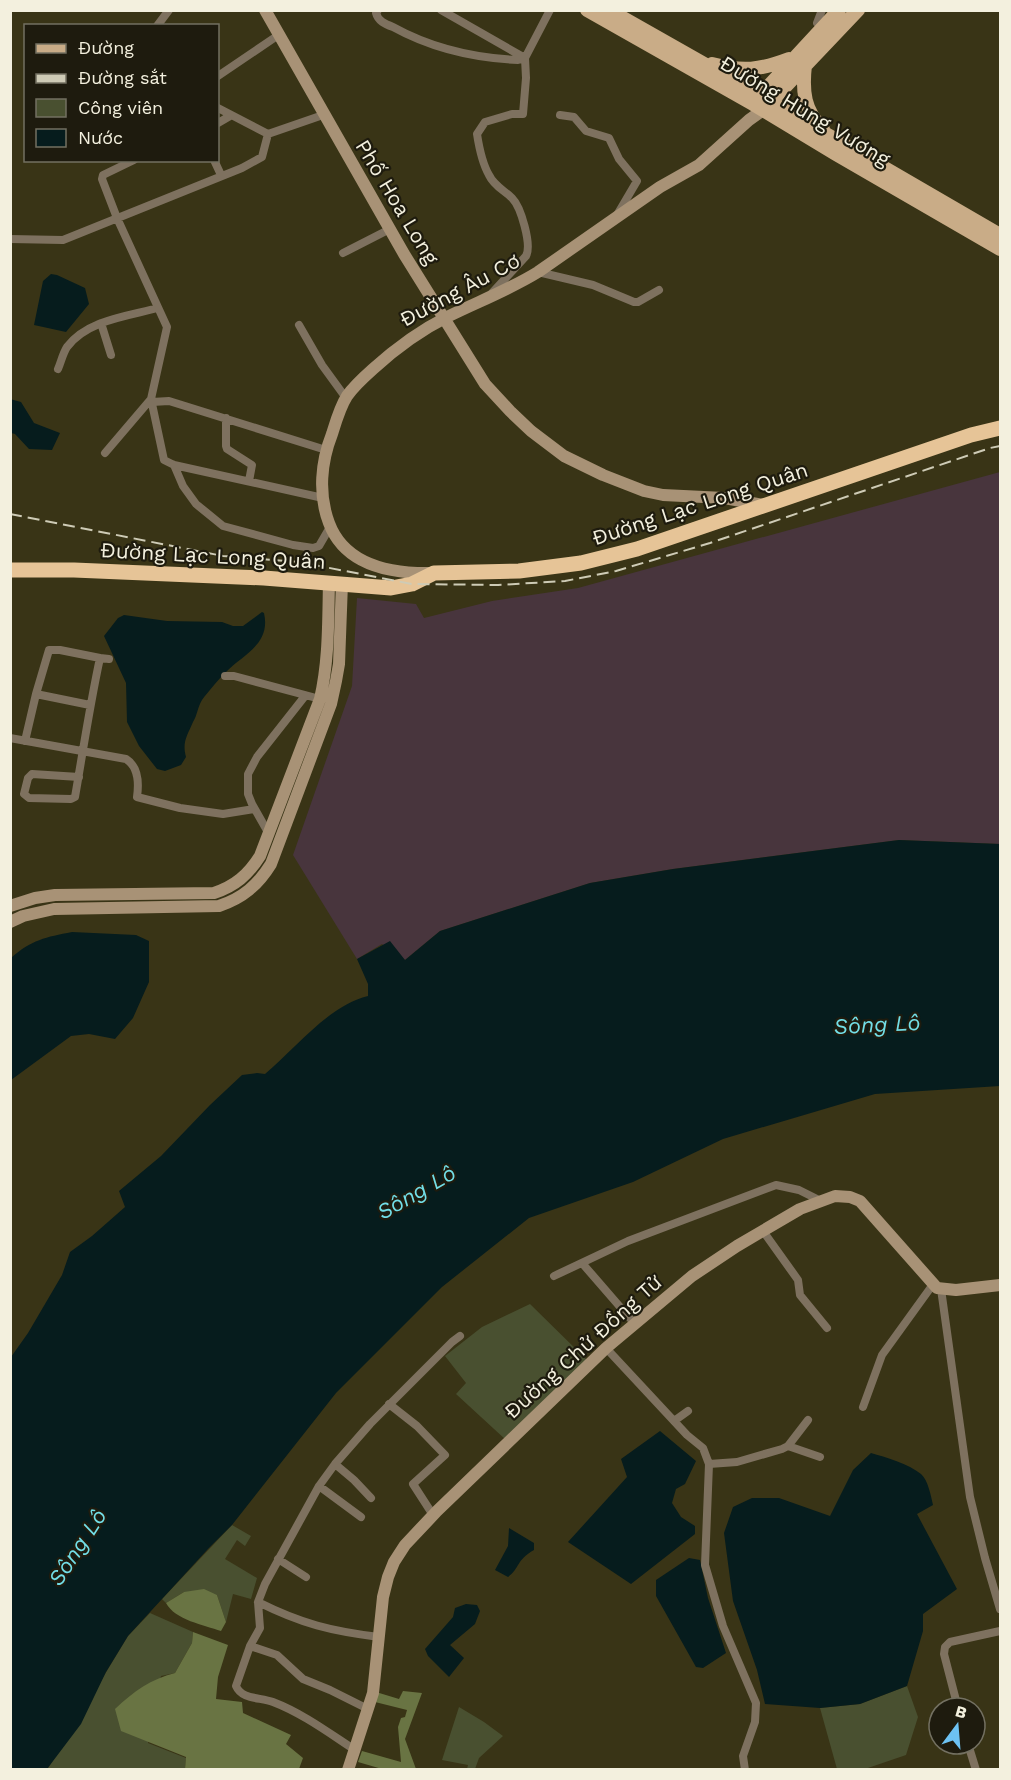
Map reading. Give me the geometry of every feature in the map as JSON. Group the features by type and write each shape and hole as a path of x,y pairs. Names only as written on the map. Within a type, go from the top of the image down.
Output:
{"highway":[{"name":"Đường Lạc Long Quân","path":"10,570 176,574 391,588 412,584 434,573 519,571 582,563 638,549 971,435 1000,428"}],"main road":[{"name":"Đường Hùng Vương","path":"588,10 844,146 1000,236"},
{"name":"Đường Hùng Vương","path":"609,10 695,60 876,178 1000,249"},
{"name":"Đường Âu Cơ","path":"800,61 823,27 839,10"},
{"name":"Đường Âu Cơ","path":"761,103 800,61 858,10"},
{"path":"695,60 728,68 750,70 800,61 809,111 821,127 844,146"}],"street":[{"path":"158,24 169,10"},
{"name":"Phố Hoa Long","path":"265,10 390,229 485,384 531,431 564,456 644,491 663,495 724,498 768,505"},
{"path":"378,10 376,17 379,20 411,37 437,47 513,60 525,57"},
{"path":"441,10 525,57"},
{"path":"488,298 526,256 529,248 517,205 513,198 501,190 488,175 477,134 485,122 512,114 523,114 525,57 550,10"},
{"path":"822,10 817,23 823,27"},
{"path":"219,75 280,34"},
{"name":"Đường Âu Cơ","path":"434,573 396,571 357,558 345,549 330,527 325,511 322,476 326,450 346,398 384,359 444,318 519,284 660,187 699,165 749,120 761,103"},
{"path":"219,109 268,134 323,115"},
{"path":"560,115 573,117 586,131 609,138 622,163 637,181 614,220"},
{"path":"219,122 230,116"},
{"path":"10,239 59,241 242,168 262,157 268,134"},
{"path":"130,162 102,177 117,218 166,323 167,332 152,400 164,460 174,465 323,498"},
{"path":"215,162 220,175"},
{"path":"343,254 390,229"},
{"path":"538,272 593,285 634,302 659,290"},
{"path":"58,369 66,349 81,333 101,323 158,308"},
{"path":"101,323 111,355"},
{"path":"299,325 322,365 346,398"},
{"path":"152,400 169,401 326,450"},
{"path":"105,453 152,400"},
{"path":"226,418 227,449 252,465 249,482"},
{"path":"174,465 183,486 195,504 223,526 293,546 313,548 320,546 330,527"},
{"path":"10,922 23,916 54,909 219,906 233,902 255,886 271,864 320,699 326,673 335,583"},
{"path":"10,906 35,898 55,896 214,893 227,888 247,874 260,856 331,704 339,664 335,583"},
{"path":"25,741 49,650 105,658 90,705 79,777 75,797 71,799 29,798 24,794 28,778 32,774 79,777"},
{"path":"225,676 234,676 320,699"},
{"path":"36,694 90,705"},
{"path":"269,834 248,794 248,774 257,757 305,696"},
{"path":"10,738 126,759 131,762 137,772 137,797 180,808 223,814 254,809"},
{"path":"554,1276 628,1241 777,1185 799,1190 821,1201"},
{"name":"Đường Chử Đồng Tử","path":"348,1770 374,1684 383,1597 394,1562 405,1545 433,1515 634,1323 692,1276 763,1231 800,1209 827,1198 842,1196 860,1202 938,1286"},
{"path":"763,1231 798,1280 800,1294 827,1328"},
{"path":"582,1263 634,1323"},
{"path":"938,1286 956,1290 1000,1285"},
{"path":"863,1407 882,1355 938,1286"},
{"path":"938,1286 970,1497 1000,1608"},
{"path":"355,1750 281,1706 239,1692 236,1686 250,1646 260,1628 258,1602 265,1584 319,1486 335,1464 389,1404 460,1336"},
{"path":"606,1348 674,1421 703,1448 709,1464 705,1565 723,1626 756,1703 755,1722 743,1756 745,1770"},
{"path":"389,1404 417,1426 445,1455 413,1484 433,1515"},
{"path":"674,1421 688,1411"},
{"path":"709,1464 737,1462 782,1449 788,1446 808,1420"},
{"path":"788,1446 820,1457"},
{"path":"335,1464 371,1497"},
{"path":"319,1486 361,1517"},
{"path":"278,1559 306,1577"},
{"path":"258,1602 305,1623 335,1631 379,1637"},
{"path":"955,1696 944,1654 945,1647 950,1642 1000,1631"},
{"path":"250,1646 277,1655 300,1677 368,1709"}],"shaded area":[{"path":"1000,472 1000,844 899,840 673,869 590,883 440,931 405,960 382,944 357,959 293,855 352,686 357,598 416,604 424,618 492,601 578,588"}],"green space":[{"path":"530,1304 587,1360 506,1440 456,1394 466,1383 445,1356 482,1327"},
{"path":"232,1525 251,1536 245,1546 237,1540 225,1559 257,1578 251,1599 233,1594 226,1622 217,1595 184,1592 166,1603 162,1599"},
{"path":"204,1589 217,1595 226,1622 221,1631 183,1618 170,1609 166,1603 184,1592"},
{"path":"150,1613 193,1632 192,1643 175,1673 161,1676 148,1743 186,1758 185,1769 47,1770 128,1636"},
{"path":"193,1632 228,1645 218,1677 216,1699 242,1702 243,1713 291,1735 286,1744 303,1758 299,1769 185,1769 186,1757 121,1731 115,1709 143,1686 175,1673 192,1643"},
{"path":"907,1686 918,1717 906,1755 865,1769 837,1769 820,1708 860,1704"},
{"path":"403,1691 422,1693 405,1739 416,1769 382,1769 358,1762 362,1751 401,1762 398,1727 407,1710 375,1702 376,1692 399,1699"},
{"path":"459,1707 503,1736 479,1758 475,1769 467,1769 468,1765 442,1760"}],"water":[{"path":"51,274 85,288 89,304 66,332 34,325 43,281"},
{"path":"10,399 21,402 34,423 60,433 52,450 29,449 15,434 11,433"},
{"path":"262,612 265,624 260,641 223,675 201,702 186,739 186,757 181,765 165,771 157,769 139,746 127,722 126,683 104,636 118,618 124,615 167,621 222,622 233,626 243,626"},
{"name":"Sông Lô","path":"899,840 1000,844 1000,1086 875,1094 723,1139 633,1182 529,1218 442,1287 336,1393 232,1525 128,1636 106,1672 81,1724 47,1769 11,1769 11,1357 62,1275 70,1252 125,1207 119,1191 161,1156 242,1075 265,1074 326,1018 340,1008 368,996 368,984 357,959 390,941 405,960 440,931 590,883 673,869"},
{"path":"72,932 136,935 149,941 149,982 133,1018 115,1039 89,1034 71,1036 11,1080 11,958 39,940"},
{"path":"660,1431 696,1461 685,1484 676,1489 672,1503 681,1517 695,1526 695,1534 631,1584 568,1542 627,1477 621,1459"},
{"path":"871,1453 904,1464 916,1470 926,1480 933,1505 917,1514 957,1589 923,1614 923,1631 907,1686 860,1704 820,1708 765,1704 757,1670 733,1601 724,1533 733,1507 752,1498 779,1498 830,1516 853,1470"},
{"path":"509,1528 534,1543 534,1550 524,1557 508,1577 495,1570 508,1546"},
{"path":"689,1558 700,1560 708,1598 726,1653 703,1668 696,1667 656,1596 656,1580"},
{"path":"466,1604 477,1605 480,1611 475,1624 450,1645 464,1658 449,1677 428,1656 425,1649 453,1617 455,1608"}],"railway":[{"path":"10,514 223,556 299,562 412,584 498,585 565,581 616,571 710,543 1000,446"}]}
